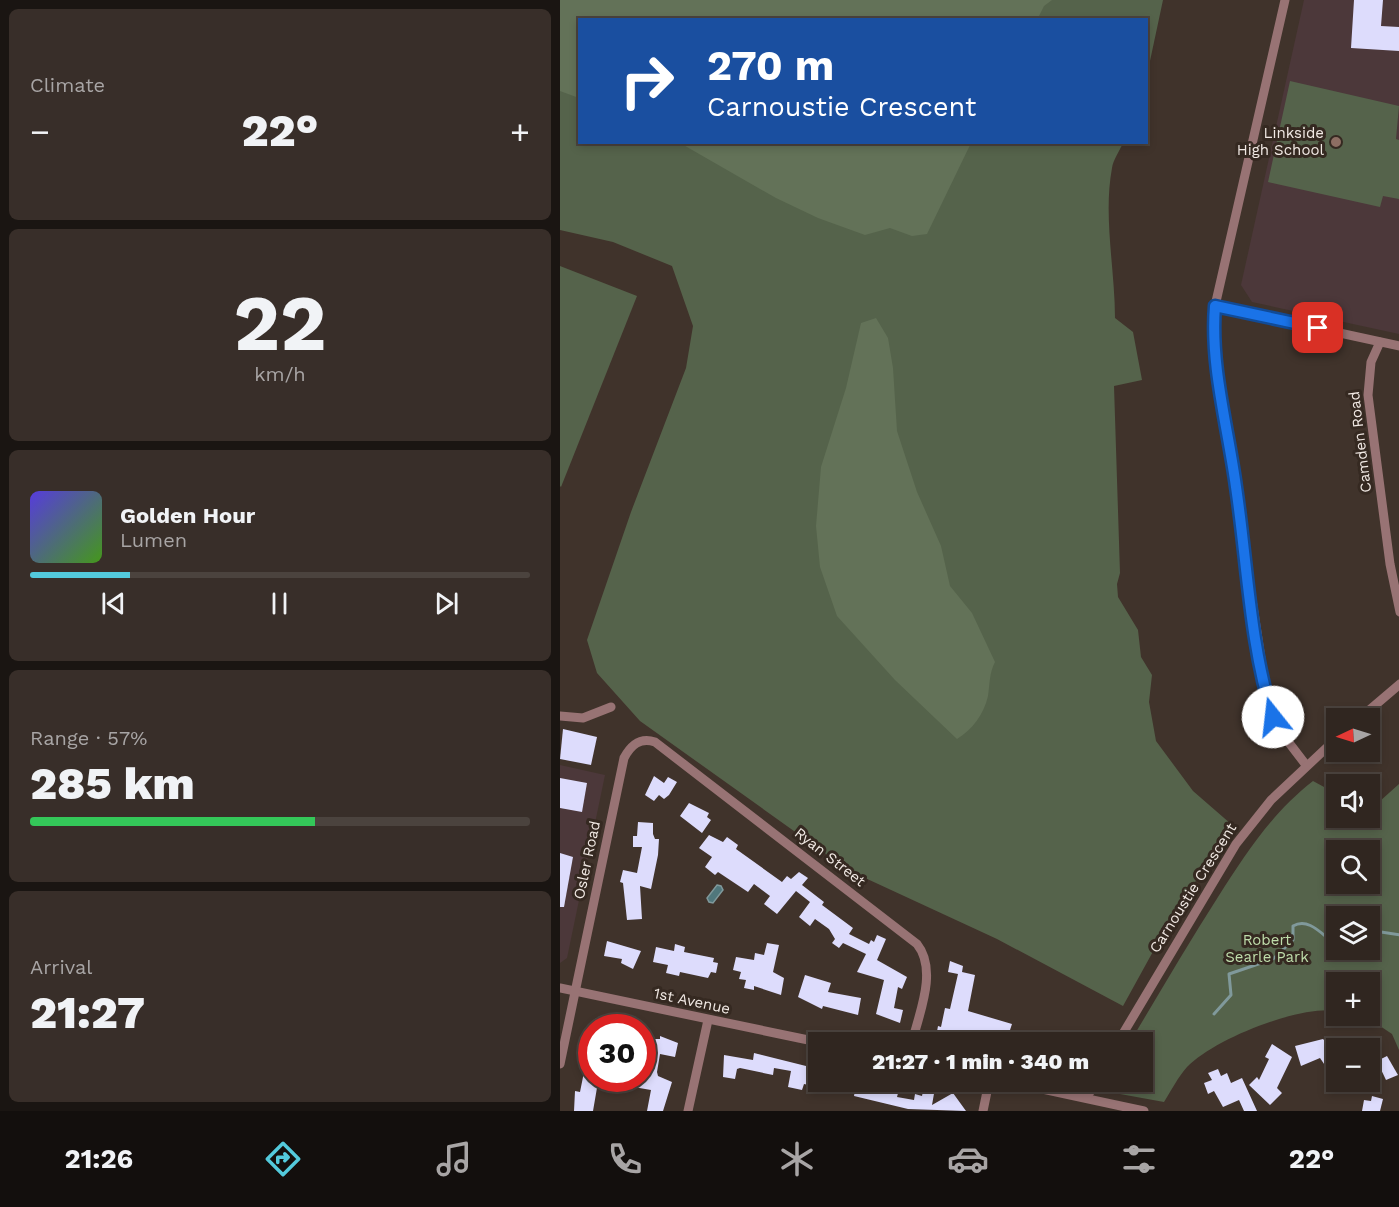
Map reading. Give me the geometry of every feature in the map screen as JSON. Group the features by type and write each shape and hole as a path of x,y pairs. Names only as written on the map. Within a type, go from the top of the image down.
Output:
{"street":[{"path":"1285,0 1215,306 1215,357 1266,698 1280,731 1306,765"},
{"path":"1215,306 1400,346"},
{"name":"Camden Road","path":"1380,342 1371,362 1368,395 1390,564 1400,612"},
{"path":"1372,708 1400,684"},
{"path":"560,716 583,718 611,707"},
{"name":"Osler Road","path":"560,1064 624,758 632,746 640,741"},
{"name":"Ryan Street","path":"640,741 655,742 917,944 923,954 927,973 914,1032"},
{"name":"Carnoustie Crescent","path":"1124,1032 1236,844 1271,800 1326,748"},
{"name":"1st Avenue","path":"560,988 808,1040"},
{"path":"688,1111 708,1020"},
{"path":"983,1111 987,1092"},
{"path":"1061,1092 1144,1111"},
{"path":"1087,1097 1090,1092"}],"shaded area":[{"name":"Linkside High School","path":"1304,0 1399,0 1399,334 1252,302 1241,285"},
{"path":"560,765 605,775 567,958 560,963"}],"green space":[{"path":"560,0 1163,0 1148,70 1148,18 578,18 578,144 1122,144 1113,165 1109,205 1115,318 1133,332 1142,380 1114,386 1120,573 1117,584 1118,597 1138,630 1141,657 1152,675 1149,702 1156,741 1193,791 1231,824 1161,937 1123,1006 997,939 850,871 640,721 597,673 587,640 631,512 686,368 693,326 672,266 613,242 560,230"},
{"path":"560,0 1052,0 1044,6 1038,18 578,18 578,98 560,91"},
{"path":"1290,81 1399,106 1396,139 1399,140 1399,199 1383,196 1380,207 1268,182"},
{"path":"682,144 971,144 927,234 912,236 890,228 865,235 818,218 776,198"},
{"path":"560,266 637,296 561,487 560,486"},
{"path":"876,318 888,338 893,368 897,431 917,492 941,546 950,586 972,613 995,662 984,709 972,726 957,739 895,680 837,616 820,567 816,526 821,467 846,388 861,323"},
{"name":"Robert Searle Park","path":"1313,781 1326,788 1326,828 1380,828 1380,801 1399,784 1399,1050 1392,1034 1380,1026 1380,972 1326,972 1326,1011 1301,1013 1258,1026 1216,1046 1187,1067 1164,1102 1109,1092 1153,1092 1153,1032 1136,1032 1239,865 1285,806"}],"water":[{"path":"717,885 723,890 713,903 709,902 707,898"}],"building":[{"path":"1354,0 1383,0 1381,26 1400,27 1400,51 1351,48"},
{"path":"563,729 597,737 591,765 560,759"},
{"path":"654,776 664,783 668,777 677,782 664,799 659,795 654,801 645,795"},
{"path":"560,778 587,783 582,812 560,808"},
{"path":"689,803 709,813 707,817 711,820 702,833 680,816"},
{"path":"638,822 653,823 653,834 655,839 659,839 658,855 651,889 640,886 642,919 627,920 623,883 620,882 623,870 637,873 642,847 633,847 633,836 637,836"},
{"path":"709,835 723,842 727,837 738,845 736,849 782,882 787,876 791,879 799,872 808,878 802,885 824,902 822,905 853,928 849,934 869,944 871,940 874,942 877,935 886,939 877,960 907,977 902,989 898,987 894,1008 903,1010 900,1023 876,1014 884,980 857,972 866,954 843,943 839,948 832,943 835,939 829,929 815,919 810,926 799,917 810,902 796,891 777,914 764,904 770,896 754,884 748,892 718,872 715,875 705,867 712,857 699,848"},
{"path":"560,853 573,857 564,907 560,907"},
{"path":"607,941 641,951 633,969 621,963 622,959 604,956"},
{"path":"767,943 779,945 773,972 784,978 781,995 754,986 754,990 744,988 746,980 739,979 741,972 733,970 736,957 754,960 755,953 764,955"},
{"path":"675,944 685,947 684,952 714,958 713,962 718,963 716,973 711,972 708,978 680,972 679,976 666,973 668,965 653,962 656,947 674,951"},
{"path":"950,961 963,966 962,972 975,975 968,1011 1012,1024 1009,1032 937,1032 938,1026 941,1027 945,1008 950,1009 958,974 948,972"},
{"path":"805,975 831,983 828,992 861,998 858,1015 823,1006 822,1009 798,997"},
{"path":"660,1036 678,1043 675,1057 660,1054 657,1072 658,1076 672,1082 663,1111 647,1111 651,1092 656,1092 656,1039 660,1039"},
{"path":"1323,1039 1326,1042 1326,1067 1320,1058 1301,1066 1295,1046"},
{"path":"1272,1044 1292,1057 1277,1088 1282,1093 1270,1105 1249,1085 1257,1077 1259,1080 1269,1059 1265,1057"},
{"path":"754,1053 808,1066 808,1085 804,1084 802,1090 788,1087 791,1071 774,1068 773,1075 740,1068 737,1069 735,1079 723,1077 724,1055 753,1060"},
{"path":"1387,1056 1398,1075 1386,1080 1380,1067 1380,1060"},
{"path":"1218,1069 1221,1076 1227,1073 1231,1083 1242,1078 1257,1111 1244,1111 1239,1100 1223,1107 1214,1091 1208,1094 1204,1083 1212,1080 1208,1073"},
{"path":"575,1091 596,1092 593,1111 574,1111"},
{"path":"855,1092 898,1092 897,1097 914,1100 915,1094 922,1096 923,1092 934,1092 932,1105 953,1093 966,1111 908,1109 854,1096"},
{"path":"1372,1096 1383,1099 1380,1111 1362,1111 1364,1100 1371,1101"}],"waterway":[{"path":"1214,1014 1231,995 1229,974 1273,959 1293,940 1293,926 1308,925 1326,937"},
{"path":"1380,932 1400,935"}],"place":[{"name":"Linkside High School","path":"1336,142"}],"route":[{"path":"1273,717 1266,698 1258,653 1236,486 1215,357 1215,306 1318,328"}]}
